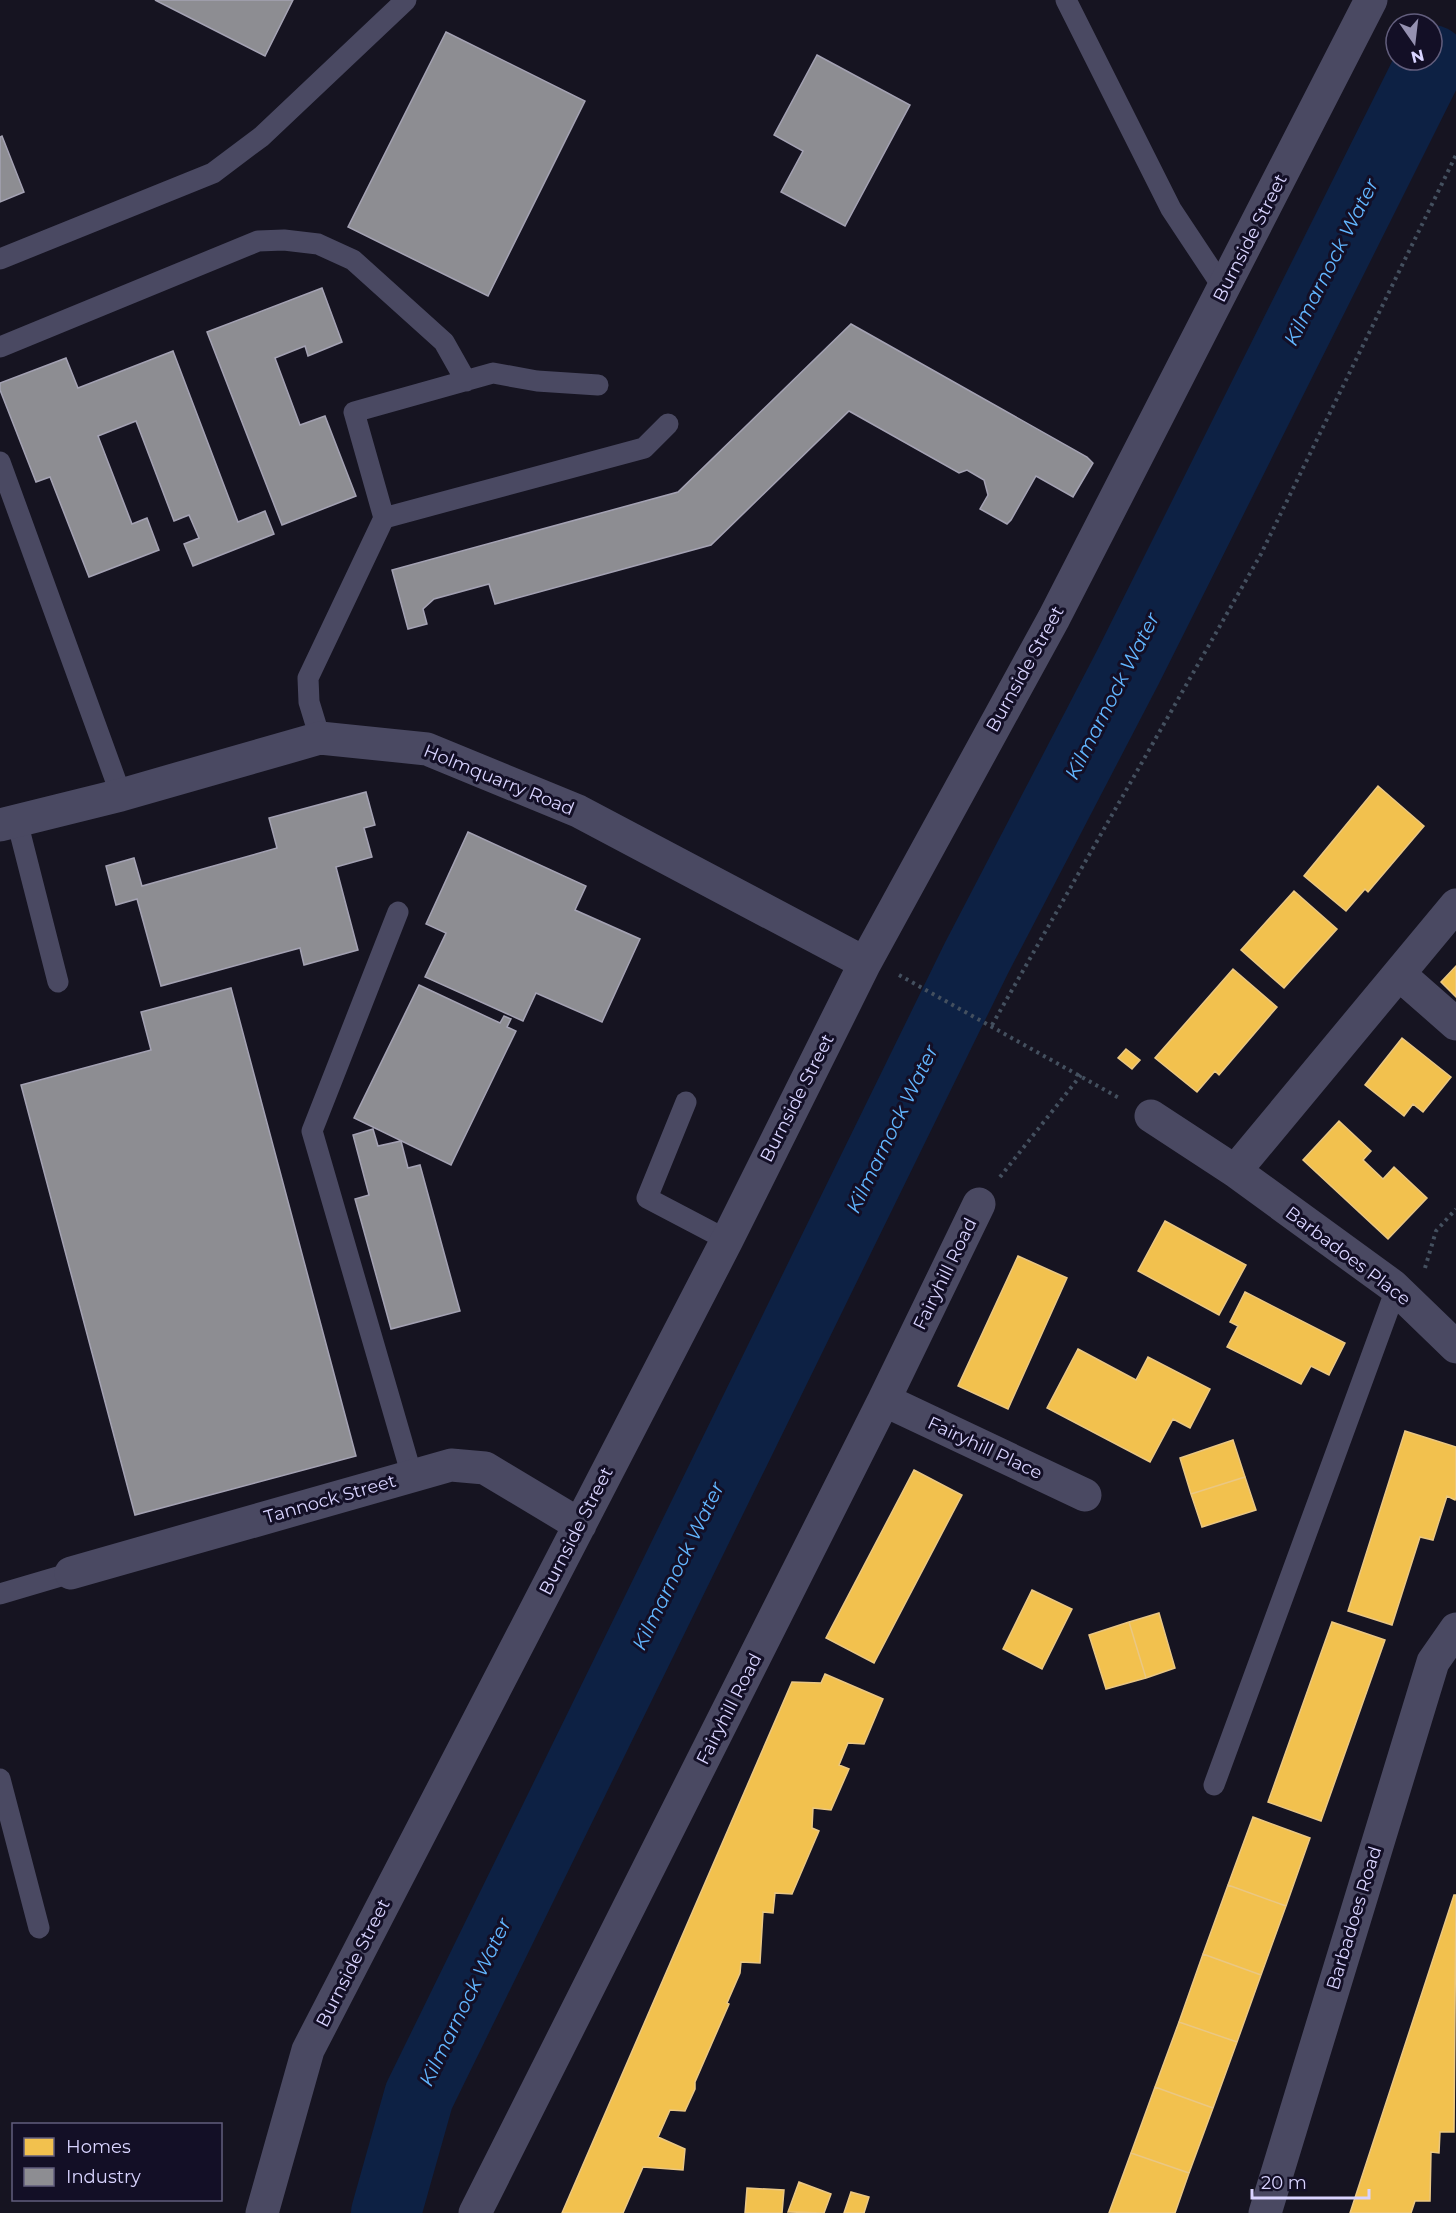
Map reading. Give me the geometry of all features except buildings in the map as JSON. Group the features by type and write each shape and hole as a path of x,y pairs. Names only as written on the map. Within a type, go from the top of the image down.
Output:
{"street":[{"name":"Burnside Street","path":"262,2213 308,2050 727,1240 877,966 1371,0"},
{"name":"Holmquarry Road","path":"8,823 121,795 320,738 427,749 578,811 877,966"},
{"path":"1235,1171 1456,905"},
{"path":"1399,974 1456,1024"},
{"name":"Barbadoes Place","path":"1151,1116 1235,1171 1394,1287 1456,1347"},
{"name":"Fairyhill Road","path":"475,2213 884,1400 979,1204"},
{"name":"Fairyhill Place","path":"884,1400 1085,1495"},
{"name":"Tannock Street","path":"71,1573 451,1465 485,1468 580,1525"},
{"name":"Barbadoes Road","path":"1265,2213 1433,1662 1456,1629"}],"lane":[{"path":"0,259 213,173 261,137 406,0"},
{"path":"1066,0 1171,209 1224,289"},
{"path":"0,347 258,241 284,240 318,244 353,260 444,342 466,381"},
{"path":"320,738 309,702 308,678 384,518 354,412 494,373 537,381 598,385"},
{"path":"384,518 644,448 668,424"},
{"path":"0,462 121,795"},
{"path":"8,823 58,982"},
{"path":"398,912 312,1131 412,1476"},
{"path":"686,1102 647,1198 727,1240"},
{"path":"1214,1785 1394,1287"},
{"path":"0,1594 71,1573"},
{"path":"0,1779 39,1928"}],"path":[{"path":"992,1025 1261,554 1456,155"},
{"path":"877,966 992,1025 1151,1116"},
{"path":"979,1204 1081,1076"},
{"path":"1394,1287 1424,1271 1436,1231 1456,1209"}],"waterway":[{"name":"Kilmarnock Water","path":"386,2213 419,2096 976,959 1128,667 1426,72"}]}
